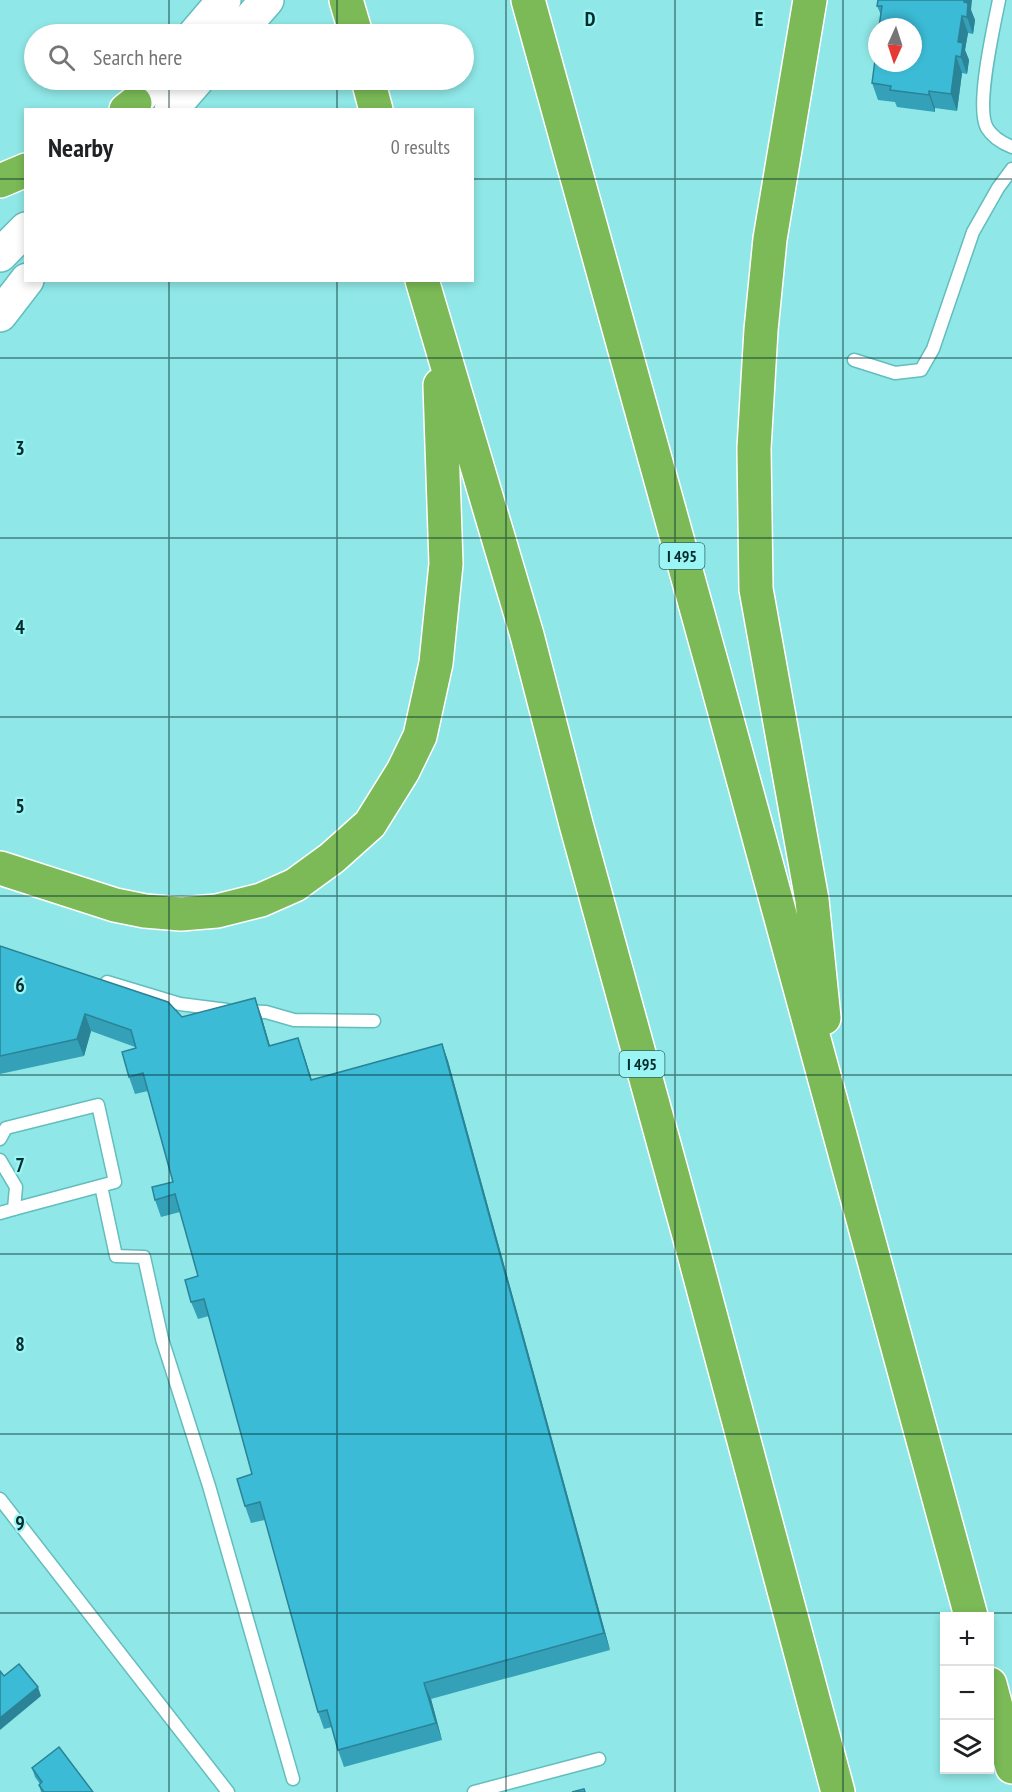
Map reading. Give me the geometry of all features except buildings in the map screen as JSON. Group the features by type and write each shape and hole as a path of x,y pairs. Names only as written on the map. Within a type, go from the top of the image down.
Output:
{"highway":[{"path":"346,0 353,24"},
{"name":"I 495","path":"528,0 970,1612"},
{"path":"810,0 770,239 761,330 754,448 756,589 812,900 834,1112"},
{"path":"371,90 375,108"},
{"path":"0,181 24,171"},
{"name":"I 495","path":"423,282 527,635 838,1792"},
{"path":"0,868 115,905 145,911 181,914 217,911 261,900 295,885 332,858 370,824 403,771 420,736 436,663 446,564 438,338"},
{"path":"994,1699 1012,1767"}],"main road":[{"path":"204,24 224,0"},
{"path":"246,24 267,0"},
{"path":"173,108 188,90"},
{"path":"0,255 24,231"},
{"path":"0,315 25,282"}],"lane":[{"path":"999,0 988,59 983,115 987,128 999,142 1012,147"},
{"path":"854,360 895,373 921,370 933,349 974,232 1012,169"},
{"path":"101,980 180,1004 228,1011 266,1012 294,1020 374,1021"},
{"path":"0,1139 6,1128 98,1105 115,1182 0,1213"},
{"path":"0,1160 16,1187 14,1209"},
{"path":"101,1186 116,1256 144,1257 162,1339 212,1498 293,1779"},
{"path":"0,1499 228,1792"},
{"path":"474,1792 599,1759"}]}
